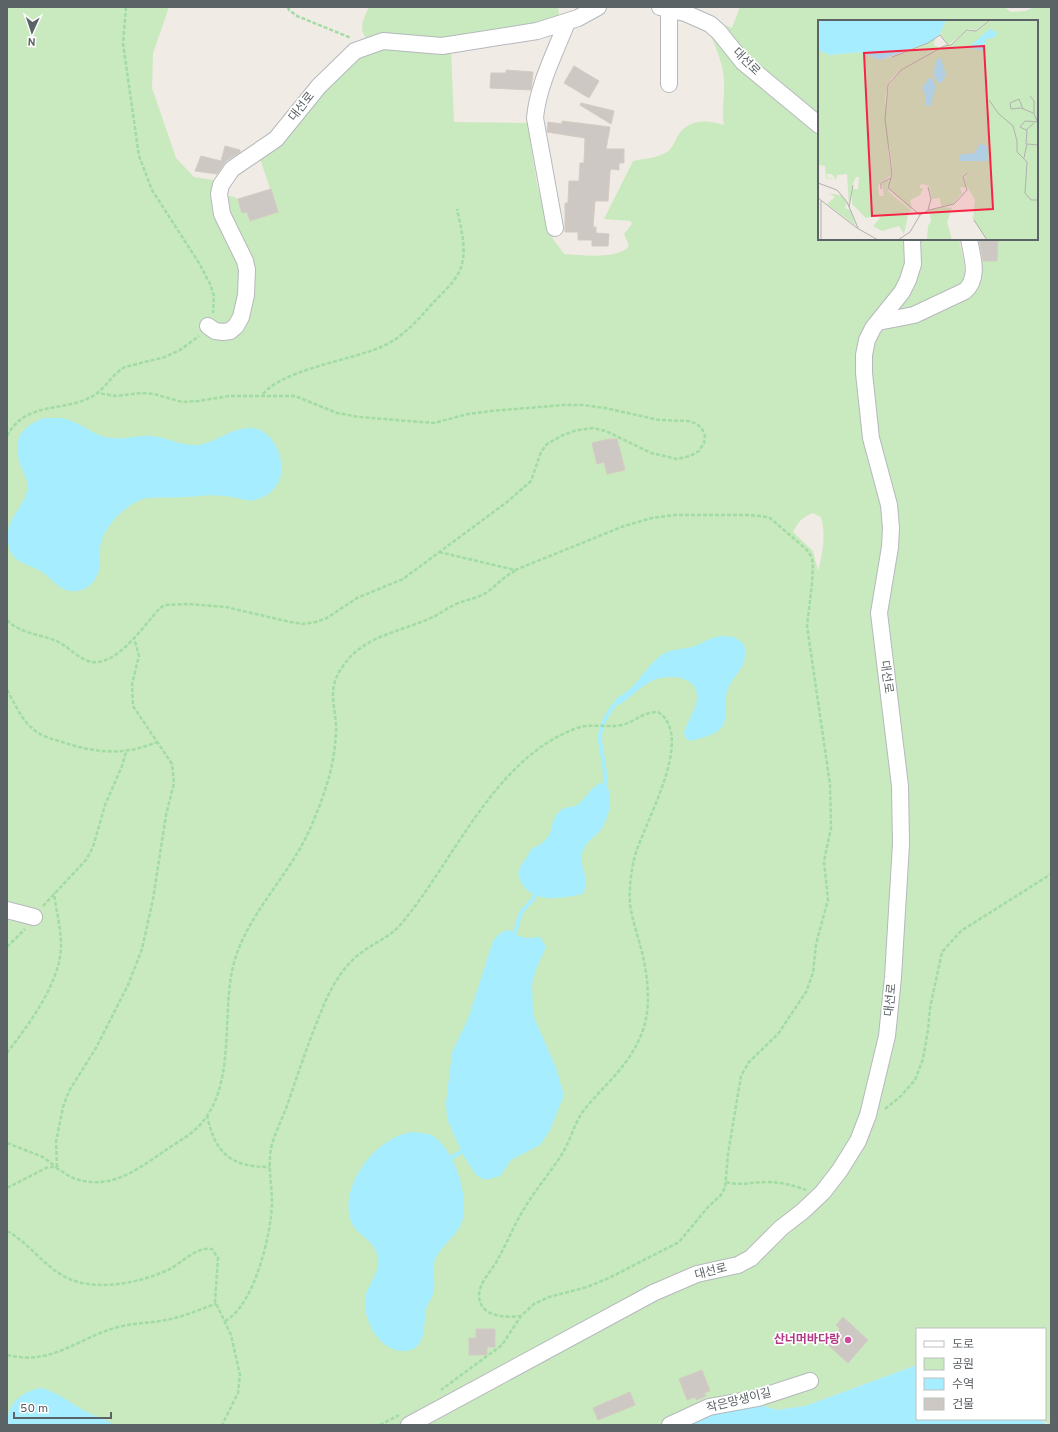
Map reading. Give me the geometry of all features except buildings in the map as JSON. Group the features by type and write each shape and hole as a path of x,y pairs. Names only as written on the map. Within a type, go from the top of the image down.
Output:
{"lane":[{"name":"대선로","path":"208,326 215,331 230,331 236,326 241,317 246,295 247,270 245,260 222,214 220,203 221,185 232,169 276,139 318,86 341,62 355,51 382,41 442,46 462,44 537,31 567,22 598,7"},
{"name":"대선로","path":"669,84 665,8 691,15 710,24 719,32 743,62 818,124"},
{"path":"555,228 535,118 536,105 541,90 567,22"},
{"name":"대선로","path":"406,1419 654,1293 697,1274 738,1265 751,1258 781,1228 803,1211 820,1195 840,1170 858,1141 868,1115 887,1036 894,977 901,844 900,786 879,613 890,547 891,528 889,505 871,438 864,374 867,340 878,322 902,292 908,280 913,264 912,240"},
{"path":"878,322 914,315 971,286 974,280 974,274 969,240"},
{"path":"7,910 34,916"},
{"name":"작은망생이길","path":"670,1425 709,1407 758,1398 810,1381"}],"path":[{"path":"7,436 16,422 25,415 81,401 97,393 119,370 130,365 166,357 192,342 208,326 214,306 210,284 199,263 152,190 139,156 123,44 126,7"},
{"path":"288,7 297,16 368,45"},
{"path":"263,394 283,380 382,347 401,336 416,323 450,285 460,270 464,259 457,208"},
{"path":"7,620 12,626 22,631 63,644 82,659 96,662 104,661 114,656 134,638 160,608 173,604 226,607 290,622 303,624 316,622 327,618 357,598 403,579 524,489 531,481 536,471 541,452 547,444 561,436 577,430 593,428 606,431 651,453 677,458 690,456 699,451 704,443 705,436 702,429 697,424 689,421 659,420 584,405 564,405 491,411 468,414 434,423 394,421 337,413 295,396 263,394 229,396 198,402 182,402 154,394 142,393 116,396 97,393"},
{"path":"7,1143 43,1156 69,1176 88,1182 99,1182 120,1178 189,1135 199,1126 207,1115 219,1087 224,1065 231,980 238,950 253,919 300,850 327,784 336,732 332,698 333,686 343,666 361,646 373,639 432,617 457,604 483,595 502,578 624,526 652,518 674,515 762,516 779,524 806,549 811,556 813,563 807,626 830,784 831,828 824,861 828,900 816,944 813,973 806,992 778,1034 749,1062 741,1076 728,1154 726,1182 723,1193 679,1242 598,1283 549,1297 534,1304 521,1316 502,1345 438,1392"},
{"path":"439,552 510,570 519,570"},
{"path":"57,1167 56,1142 63,1107 69,1091 96,1048 128,985 142,949 148,928 166,815 174,783 172,764 133,706 132,684 139,656 134,638"},
{"path":"7,690 30,727 44,736 94,751 126,752 157,742"},
{"path":"225,1321 234,1314 247,1296 268,1238 272,1205 270,1166 273,1142 327,999 344,968 360,954 388,937 398,928 427,891 482,810 518,766 541,746 579,728 622,725 644,714 658,712 668,722 673,739 670,763 638,845 631,877 630,904 643,954 648,1010 642,1035 635,1048 618,1074 581,1116 561,1155 523,1210 496,1263 481,1284 479,1298 481,1304 486,1310 501,1317 521,1316"},
{"path":"7,947 24,932 34,916 54,892 86,860 94,847 105,805 122,766 126,752"},
{"path":"882,1114 885,1108 901,1096 915,1080 923,1059 930,1008 942,952 961,931 1051,874"},
{"path":"7,1053 28,1026 49,990 57,972 61,944 54,892"},
{"path":"207,1115 213,1134 225,1155 240,1164 270,1166"},
{"path":"7,1188 48,1167 57,1167"},
{"path":"726,1182 745,1185 765,1182 779,1182 820,1195"},
{"path":"7,1231 18,1238 60,1274 72,1280 89,1284 111,1284 143,1278 168,1270 202,1249 212,1249 218,1258 215,1294 216,1304 231,1335 236,1354 240,1384 235,1401 222,1425"},
{"path":"7,1355 38,1357 51,1355 96,1334 118,1327 141,1322 174,1319 216,1304"},
{"path":"380,1425 406,1419"}],"green space":[{"path":"7,7 169,7 153,53 152,88 176,158 194,177 219,181 217,204 219,214 238,251 243,267 243,292 236,316 227,328 219,329 214,326 210,330 221,335 233,332 239,326 248,298 250,270 225,211 223,196 232,196 238,199 242,213 247,212 250,221 278,212 260,159 264,152 276,144 320,90 354,59 367,51 383,47 451,50 454,122 529,123 537,184 550,235 564,254 589,256 608,255 624,250 629,246 624,234 632,224 631,221 604,219 633,161 655,157 667,152 679,134 688,125 706,121 724,125 724,75 708,28 735,61 789,104 818,131 818,240 908,240 909,262 906,277 900,290 869,329 863,340 861,352 861,374 868,439 883,496 886,517 886,538 876,610 898,790 895,914 890,986 884,1034 867,1104 857,1133 847,1153 834,1173 807,1204 778,1227 751,1254 734,1263 699,1268 687,1272 618,1307 403,1425 7,1425","holes":["813,513 821,517 823,524 823,544 818,571 813,551 793,532 803,518"]},
{"path":"369,7 558,7 560,20 459,41 374,39 366,38 362,30 364,19"},
{"path":"740,7 1004,7 1011,12 1026,11 1034,7 1051,7 1051,1425 1040,1420 1046,1420 1046,1328 916,1328 916,1365 805,1406 777,1410 757,1404 675,1425 415,1425 662,1295 726,1272 804,1216 872,1115 902,866 882,632 889,583 880,460 867,365 875,334 951,303 976,260 996,261 998,240 1038,240 1038,20 818,20 818,119 705,17 732,28"},
{"path":"919,240 959,240 965,272 963,282 959,287 943,297 896,315"}],"water":[{"path":"44,418 69,420 96,434 106,437 121,438 151,436 191,445 212,441 242,429 257,429 268,436 276,447 282,468 280,479 272,491 260,499 255,500 209,495 148,498 134,503 113,521 104,535 100,545 99,569 91,585 81,590 69,591 60,587 48,576 37,569 22,563 14,557 9,547 9,527 12,519 25,498 27,491 27,480 18,458 18,442 23,431 35,422"},
{"path":"721,636 734,637 744,644 745,659 727,691 725,721 717,731 710,735 691,741 685,738 684,732 695,707 697,698 696,690 693,685 682,678 667,677 654,680 649,682 619,705 615,704 615,699 634,685 654,661 664,653 695,646"},
{"path":"600,783 605,784 608,789 610,794 610,806 607,818 602,828 585,846 582,853 582,866 586,883 582,894 550,898 535,895 528,891 521,882 518,872 521,864 529,855 531,849 546,840 551,830 553,821 560,811 564,808 577,805 593,788"},
{"path":"507,930 524,938 540,937 546,947 536,969 532,984 533,1015 556,1068 564,1095 550,1130 540,1145 511,1160 500,1176 485,1180 476,1175 463,1155 447,1119 446,1103 452,1052 468,1019 493,941 499,934"},
{"path":"413,1132 433,1136 448,1152 459,1176 464,1202 464,1214 458,1229 434,1261 434,1291 427,1308 424,1330 420,1343 410,1350 402,1351 386,1345 380,1340 370,1324 365,1307 365,1299 366,1293 378,1266 377,1254 369,1241 354,1228 349,1210 350,1195 355,1180 363,1166 374,1153 386,1143 399,1135"},
{"path":"916,1365 916,1420 1040,1420 1048,1425 675,1425 711,1409 757,1404 777,1410 805,1406"},
{"path":"42,1388 114,1425 7,1425 10,1411 17,1400 28,1392"}],"waterway":[{"path":"605,784 605,771 600,744 600,735 602,726 615,704"},
{"path":"515,932 521,912 535,895"},
{"path":"451,1158 462,1151"}],"place":[{"name":"산너머바다랑","path":"848,1340"}]}
